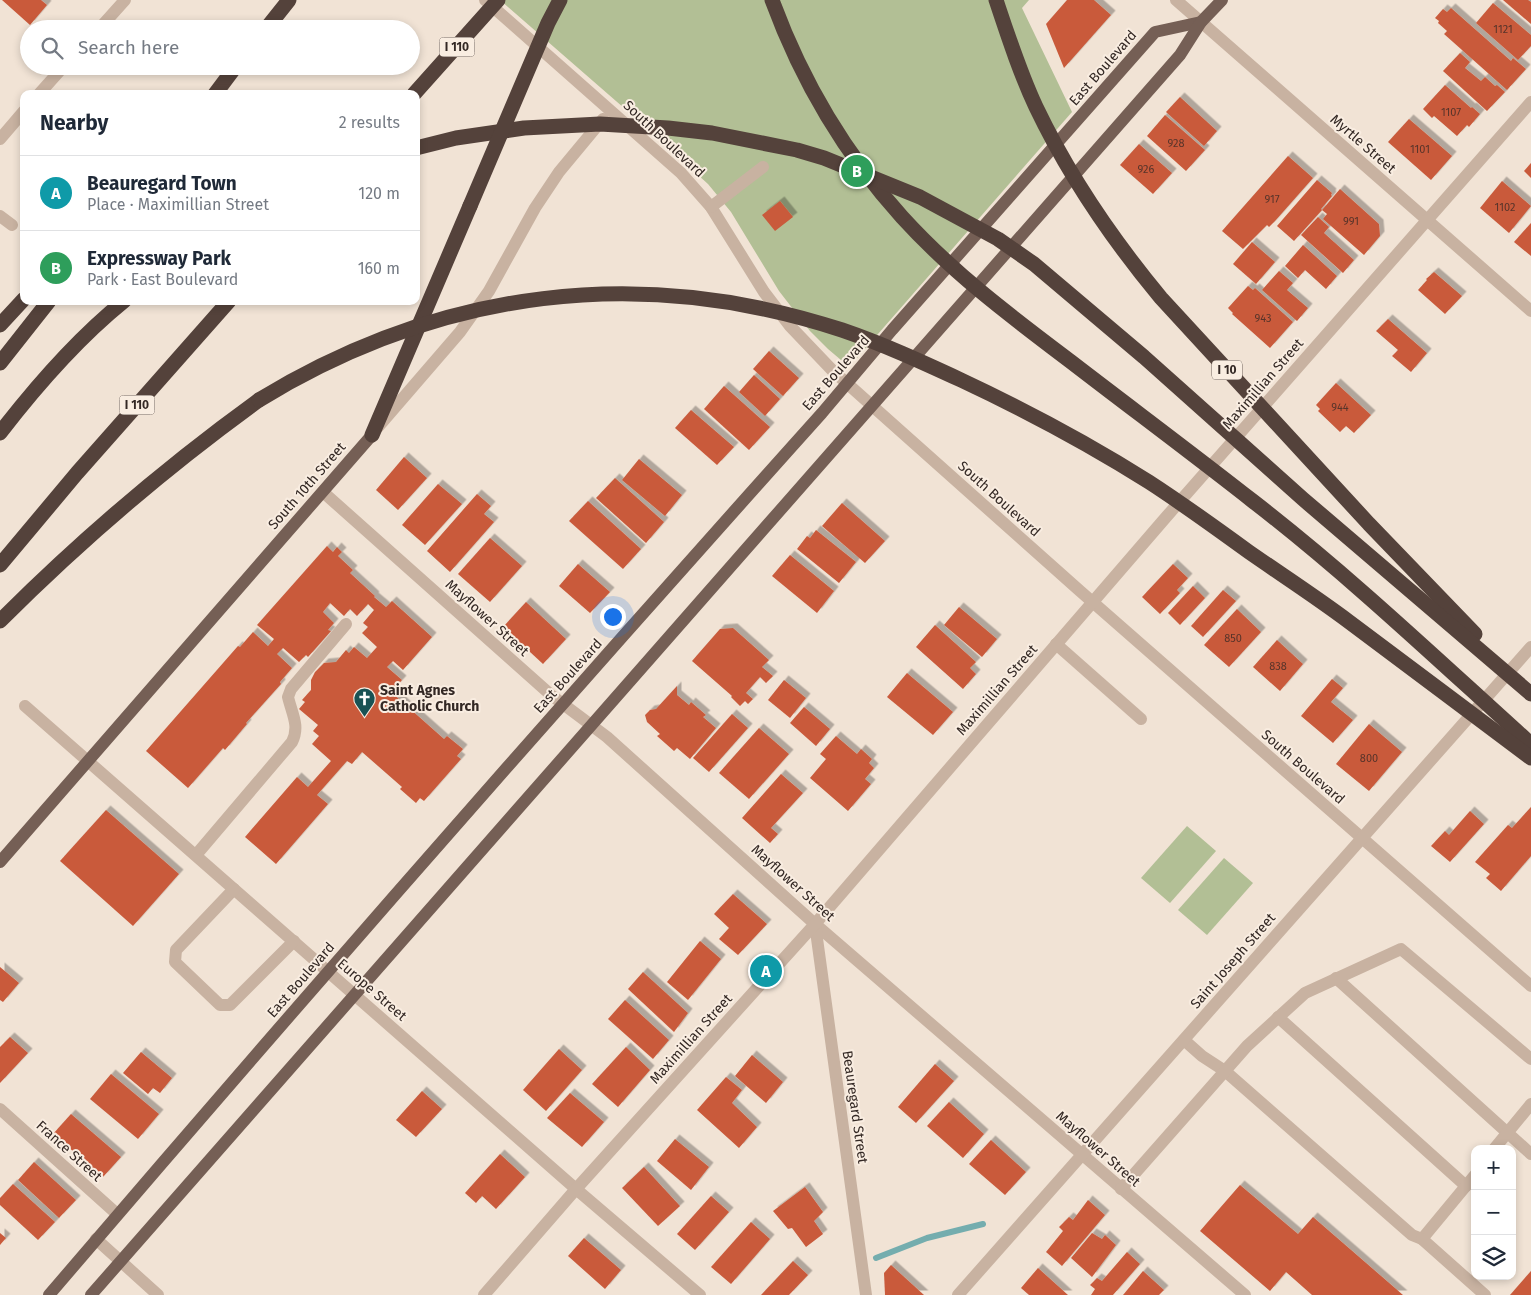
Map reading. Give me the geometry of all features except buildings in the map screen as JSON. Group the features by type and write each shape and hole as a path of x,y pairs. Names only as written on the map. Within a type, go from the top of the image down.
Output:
{"highway":[{"path":"273,20 289,0"},
{"name":"I 110","path":"418,90 498,0"},
{"path":"372,435 548,22 560,0"},
{"path":"772,0 793,51 836,130 875,185 900,215 933,249 981,294 1255,502 1321,556 1531,744"},
{"name":"I 10","path":"996,0 1020,71 1053,141 1091,206 1137,269 1369,524 1531,692"},
{"path":"217,90 229,75"},
{"path":"420,147 456,138 524,128 600,124 668,128 712,133 797,150 824,158 920,197 998,239 1034,264 1144,357 1303,500 1531,692"},
{"path":"0,621 49,572 106,520 195,447 259,400 323,365 393,334 428,322 503,304 580,295 658,294 733,303 771,310 864,338 964,382 1029,414 1119,464 1178,502 1346,619 1531,758"},
{"path":"0,325 20,303"},
{"path":"0,363 46,305"},
{"path":"0,433 17,411 79,342 120,305"},
{"name":"I 110","path":"0,565 76,473 226,305"}],"main road":[{"path":"91,1295 1180,55 1201,22 1222,0"},
{"name":"East Boulevard","path":"48,1295 328,972 1155,32 1201,22"},
{"name":"South 10th Street","path":"0,862 372,435"}],"street":[{"path":"107,20 125,0"},
{"name":"South Boulevard","path":"485,0 682,173 711,207 764,292 790,326 832,370 1092,602 1531,986"},
{"name":"Myrtle Street","path":"1176,0 1531,311"},
{"path":"43,90 56,75"},
{"name":"Maximillian Street","path":"484,1295 576,1189 815,924 1092,602 1531,102"},
{"name":"South 10th Street","path":"372,435 460,332 489,291 534,208 559,172 611,110"},
{"path":"0,139 20,116"},
{"path":"711,207 763,166"},
{"path":"0,216 12,225"},
{"name":"Mayflower Street","path":"323,492 543,688 607,737 815,924 1245,1295"},
{"path":"196,855 292,742 296,733 288,698 291,689 346,624"},
{"path":"1056,644 1141,719"},
{"name":"Saint Joseph Street","path":"958,1295 1531,647"},
{"name":"Europe Street","path":"25,706 576,1189 700,1295"},
{"path":"234,889 176,950 175,962 220,1005 230,1005 294,941"},
{"name":"Beauregard Street","path":"815,924 866,1295"},
{"path":"1121,1189 1247,1046 1305,993 1401,949 1531,1059"},
{"path":"1336,978 1531,1154"},
{"path":"1278,1017 1466,1186"},
{"path":"1184,1040 1202,1056 1225,1071 1412,1235 1422,1239 1485,1295"},
{"path":"1497,1145 1531,1104"},
{"name":"France Street","path":"1,1112 117,1214"},
{"path":"1422,1239 1471,1180"},
{"path":"96,1239 158,1295"}],"green space":[{"path":"500,0 1029,0 1022,8 1072,112 857,358 850,361 841,360 810,331 779,291 731,212 708,184"},
{"path":"1187,826 1216,851 1170,903 1141,878"},
{"path":"1224,858 1253,883 1207,935 1178,910"}],"waterway":[{"path":"876,1258 927,1238 983,1224"}],"place":[{"name":"Expressway Park","path":"857,171"},
{"name":"Saint Agnes Catholic Church","path":"364,717"},
{"name":"Beauregard Town","path":"766,971"}]}
